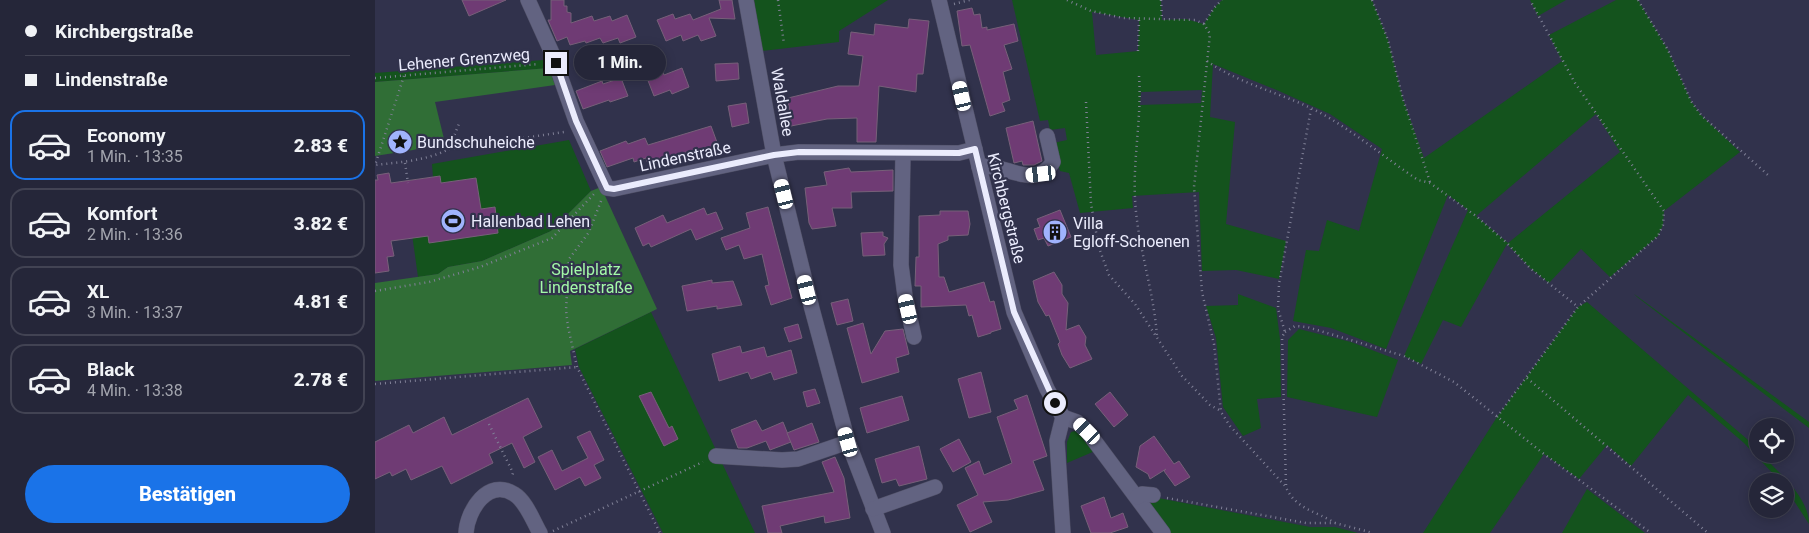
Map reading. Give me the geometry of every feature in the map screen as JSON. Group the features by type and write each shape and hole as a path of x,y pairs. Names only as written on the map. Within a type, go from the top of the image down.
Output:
{"street":[{"path":"528,0 556,63 580,129 607,188"},
{"name":"Waldallee","path":"746,0 774,155 812,309 848,442 883,533"},
{"name":"Kirchbergstraße","path":"939,0 1014,312 1047,389 1063,417"},
{"path":"979,167 985,165 1021,176 1041,174 1049,169 1053,162 1047,136"},
{"name":"Lindenstraße","path":"607,188 614,189 774,155 799,152 959,153 975,149"},
{"path":"903,153 901,265 905,296 914,337"},
{"path":"1063,533 1057,441 1063,417 1077,422 1087,431 1163,533"},
{"path":"716,456 782,460 798,459 848,442"},
{"path":"873,509 935,487"},
{"path":"466,533 470,514 481,498 496,490 509,491 522,501 540,533"},
{"path":"1137,496 1142,494 1153,495"}],"path":[{"path":"778,0 784,44"},
{"path":"1067,0 1091,11 1139,20 1186,19 1204,24 1210,34 1194,187 1202,292 1214,344 1221,412"},
{"path":"1161,0 1162,20"},
{"path":"1204,24 1214,8 1222,0"},
{"path":"1372,0 1388,40 1403,98 1430,183"},
{"path":"1497,417 1578,307 1657,236 1663,225 1664,211 1575,83 1530,0"},
{"path":"1638,0 1668,50 1691,101 1701,115 1768,175"},
{"path":"1139,20 1139,52"},
{"path":"1207,61 1222,72 1281,94 1325,116 1418,180 1430,183 1476,216 1530,268 1578,307"},
{"name":"Lehener Grenzweg","path":"375,78 556,63"},
{"path":"404,76 375,165 405,162 439,155 449,149 580,129"},
{"path":"1139,76 1135,196 1139,236 1151,292 1157,339"},
{"path":"1086,102 1091,204 1099,248 1109,275 1135,304 1182,376 1210,405 1221,412 1230,426 1286,487"},
{"path":"1311,109 1279,284 1278,309 1285,332 1283,337 1286,487 1289,495 1300,506 1335,523 1373,533"},
{"path":"449,149 460,121"},
{"path":"405,162 408,183"},
{"path":"375,291 429,282 480,267 552,238 596,192 607,188"},
{"path":"607,188 589,232 569,259 566,310 577,367 660,533"},
{"path":"1285,332 1295,326 1307,327 1405,356 1454,382 1497,417 1651,533"},
{"path":"375,384 577,367"},
{"path":"1527,378 1708,533"},
{"path":"489,424 513,473 509,491"},
{"path":"550,533 638,490 716,456"},
{"path":"1153,495 1306,523 1335,523"}],"green space":[{"path":"754,0 888,0 839,31 839,42 762,51"},
{"path":"1012,0 1161,0 1162,20 1186,19 1204,24 1214,8 1222,0 1372,0 1388,40 1403,99 1424,158 1562,61 1549,35 1616,0 1638,0 1668,50 1691,101 1701,115 1740,152 1664,211 1663,225 1658,236 1610,277 1581,249 1549,283 1530,268 1507,244 1461,327 1443,320 1421,364 1404,356 1468,210 1448,195 1386,349 1331,328 1293,321 1306,250 1319,251 1327,220 1359,231 1382,149 1330,114 1213,64 1210,117 1235,122 1226,224 1286,241 1279,279 1236,270 1202,271 1199,192 1132,196 1133,208 1080,213 1069,173 1060,171 1053,143 1067,140 1065,128 1050,130 1048,120 1040,121","holes":["1092,12 1139,20 1138,51 1096,55","1202,90 1201,103 1140,105 1141,92","1596,114 1620,152 1508,243 1476,216"]},
{"path":"1530,0 1566,0 1538,16"},
{"path":"544,60 549,68 375,82 375,73"},
{"path":"549,68 555,85 435,102 445,143 375,156 375,82"},
{"name":"Hallenbad Lehen","path":"569,140 591,191 551,231 482,261 448,267 438,274 418,277 405,184 411,183 411,180 433,177 432,164"},
{"name":"Spielplatz Lindenstraße","path":"601,187 657,309 570,351 572,365 375,381 375,283 438,274 448,267 482,261 551,231 591,191"},
{"path":"1238,294 1276,308 1280,339 1281,397 1257,399 1261,428 1243,436 1223,407 1216,338 1206,306 1238,305"},
{"path":"1634,294 1809,422 1809,428 1637,297"},
{"path":"1587,302 1747,439 1749,448 1688,395 1631,466 1607,445 1579,479 1544,454 1490,533 1423,533 1497,417 1578,307"},
{"path":"651,312 755,533 663,533 579,367 575,349"},
{"path":"1299,329 1351,342 1398,360 1377,417 1287,397 1288,340"},
{"path":"1071,432 1082,433 1095,451 1067,463 1067,442"},
{"path":"1763,463 1770,463 1780,473 1772,473"},
{"path":"1587,489 1645,533 1562,533"},
{"path":"1794,490 1804,504 1809,524 1794,501"},
{"path":"1153,497 1310,527 1335,527 1358,533 1169,533 1149,504"}],"building":[{"path":"462,0 506,0 469,16"},
{"path":"551,0 564,0 567,12 571,13 571,23 592,16 594,21 610,16 612,21 627,15 636,37 620,43 618,38 603,43 600,38 586,43 585,41 570,45 567,37 557,41 548,20 551,20"},
{"path":"719,0 732,0 735,19 709,18 716,36 701,41 698,35 683,41 681,35 666,41 657,20 673,14 675,19 690,14 693,20 721,9"},
{"path":"972,8 974,15 980,14 982,28 987,27 987,30 1014,24 1018,41 1004,45 1012,69 1003,72 1010,100 1002,103 1005,111 990,116 970,45 962,46 957,11"},
{"path":"909,19 929,21 923,74 917,74 916,92 879,86 876,142 857,142 857,118 827,119 791,126 788,98 838,86 859,86 863,56 848,54 851,32 874,35 875,24 908,28"},
{"path":"738,63 739,79 716,81 715,64"},
{"path":"682,68 689,87 672,94 670,90 654,96 647,78 663,72 664,75"},
{"path":"621,78 628,96 583,109 576,91 602,81 603,84"},
{"path":"746,103 749,123 732,127 728,106"},
{"path":"1033,121 1042,161 1034,165 1023,165 1022,161 1014,163 1006,128"},
{"path":"711,126 718,145 691,155 690,151 647,162 646,158 634,162 633,158 607,167 600,151 626,141 628,144 645,138 648,145"},
{"path":"849,168 851,172 893,170 893,191 851,192 852,208 832,208 836,226 812,229 809,223 805,188 827,185 824,172"},
{"name":"Hallenbad Lehen","path":"389,173 391,183 440,176 441,183 476,178 481,209 495,207 498,233 429,243 428,236 391,241 394,256 387,257 389,271 375,273 375,180 378,180 377,175"},
{"path":"768,207 792,298 771,305 765,286 769,285 762,254 744,259 739,245 726,250 721,238 750,228 746,213"},
{"path":"704,208 707,215 716,212 723,229 696,240 691,229 651,247 649,243 643,246 635,228 663,215 667,223"},
{"name":"Villa Egloff-Schoenen","path":"1060,210 1071,237 1048,246 1044,238 1038,240 1034,229 1040,227 1037,219"},
{"path":"940,211 968,211 970,224 968,235 948,236 948,240 938,244 939,277 944,277 949,292 984,282 990,302 994,301 1001,329 978,337 972,315 969,316 966,305 921,307 921,286 915,286 916,257 919,257 919,216 940,215"},
{"path":"883,232 883,236 888,238 884,244 885,255 863,256 861,233"},
{"path":"1054,272 1062,285 1062,294 1068,303 1066,330 1079,325 1086,337 1085,345 1092,359 1070,368 1062,355 1058,344 1060,342 1049,315 1046,316 1038,302 1033,281"},
{"path":"712,280 712,283 733,281 742,305 717,309 717,306 687,311 682,286"},
{"path":"848,299 853,321 837,325 831,303"},
{"path":"863,323 871,354 885,331 903,329 909,354 896,358 899,372 862,383 847,328"},
{"path":"798,324 802,338 789,342 784,328"},
{"path":"740,346 742,353 764,347 767,357 791,350 797,373 774,380 771,372 751,379 748,372 719,381 712,354"},
{"path":"981,372 991,412 969,418 958,379"},
{"path":"815,389 820,403 807,407 803,392"},
{"path":"651,392 669,428 672,426 678,439 664,446 639,396"},
{"path":"1110,392 1128,415 1114,427 1095,404"},
{"path":"1027,395 1047,456 1033,461 1044,490 1008,500 983,502 992,522 970,532 957,505 978,495 965,468 979,461 984,475 1012,463 997,417 1018,409 1014,400"},
{"path":"902,396 909,420 867,433 860,408"},
{"path":"528,398 542,427 523,437 535,462 524,468 512,443 489,454 493,463 451,484 442,466 411,480 406,469 392,476 390,472 375,479 375,442 409,425 413,433 444,417 452,435"},
{"path":"756,420 762,431 783,422 791,442 770,450 766,441 747,448 738,448 731,430"},
{"path":"812,423 819,442 794,450 787,433"},
{"path":"590,431 604,460 594,465 601,478 585,486 580,477 555,490 538,457 552,450 562,471 588,458 577,437"},
{"path":"1154,436 1174,464 1179,461 1190,477 1175,486 1164,471 1166,469 1150,479 1148,474 1136,467 1140,446"},
{"path":"959,439 971,462 953,472 940,449"},
{"path":"919,446 927,479 899,486 896,479 882,483 875,459"},
{"path":"835,457 844,478 850,518 825,523 824,516 780,526 782,533 768,533 762,506 834,492 822,462"},
{"path":"1104,497 1111,518 1123,513 1128,527 1110,533 1091,533 1081,506"}],"place":[{"name":"Bundschuheiche","path":"400,142"},
{"name":"Hallenbad Lehen","path":"453,221"},
{"name":"Villa Egloff-Schoenen","path":"1055,232"}],"route":[{"path":"556,63 576,121 607,188 614,189 774,155 799,152 959,153 975,149 1014,312 1047,389 1055,403"}]}
